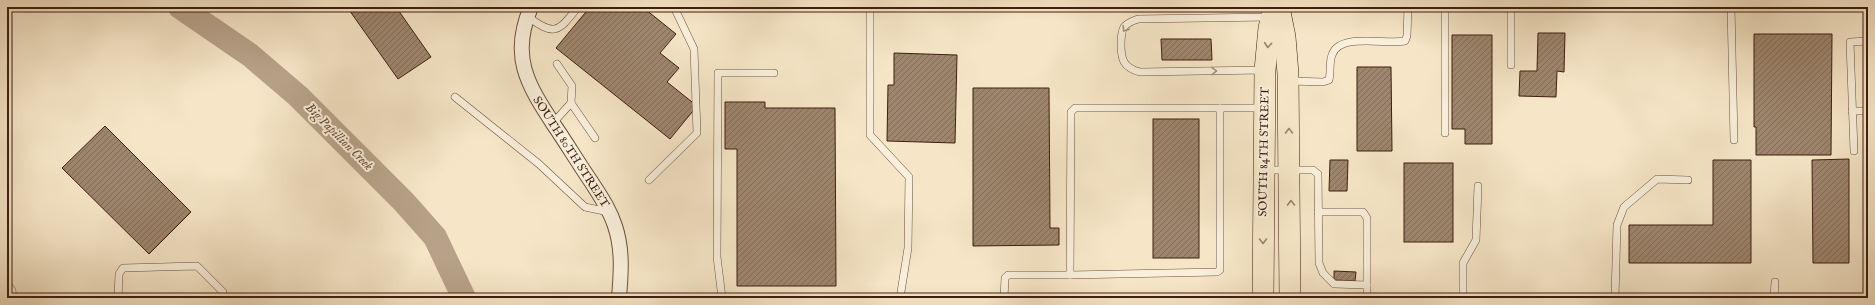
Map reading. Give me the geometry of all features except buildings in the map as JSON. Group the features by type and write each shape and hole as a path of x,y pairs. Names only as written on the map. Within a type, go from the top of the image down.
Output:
{"main road":[{"name":"SOUTH 84TH STREET","path":"1275,10 1285,37 1288,81 1290,298"},
{"name":"SOUTH 84TH STREET","path":"1263,298 1266,108 1265,70 1275,10"}],"street":[{"name":"SOUTH 80TH STREET","path":"529,11 521,43 523,66 533,92 610,212 620,244 621,262 619,298"}],"lane":[{"path":"529,11 542,27 555,30 562,26 578,7"},
{"path":"649,180 697,133 694,49 674,7"},
{"path":"870,7 870,135 908,177 908,248 900,298"},
{"path":"1288,81 1323,82 1329,80 1332,55 1336,48 1348,42 1404,40 1407,36 1408,7"},
{"path":"1445,7 1445,133"},
{"path":"1511,7 1511,65"},
{"path":"1731,7 1734,140"},
{"path":"1265,70 1140,72 1128,68 1121,58 1121,36 1124,27 1130,22 1138,19 1275,10"},
{"path":"1854,151 1850,42 1868,41"},
{"path":"553,123 571,102 572,86 557,64"},
{"path":"722,298 717,257 718,73 774,73"},
{"path":"455,97 539,164 584,207 610,212"},
{"path":"571,102 595,138"},
{"path":"1070,275 1070,112 1075,108 1266,108"},
{"path":"1004,298 1005,278 1008,275 1217,272 1220,270 1220,108"},
{"path":"1852,111 1868,112"},
{"path":"1264,170 1313,170 1318,174 1318,263 1323,273 1334,284 1367,285"},
{"path":"1615,298 1617,224 1624,207 1657,179 1688,180"},
{"path":"1463,298 1463,263 1476,240 1478,186"},
{"path":"1318,212 1363,212 1367,218 1367,298"},
{"path":"118,298 119,274 123,268 197,266 223,292 224,298"},
{"path":"1774,298 1775,282"},
{"path":"7,284 12,290 13,298"}],"waterway":[{"name":"Big Papillion Creek","path":"180,7 250,55 298,96 404,202 435,237 464,298"}]}
